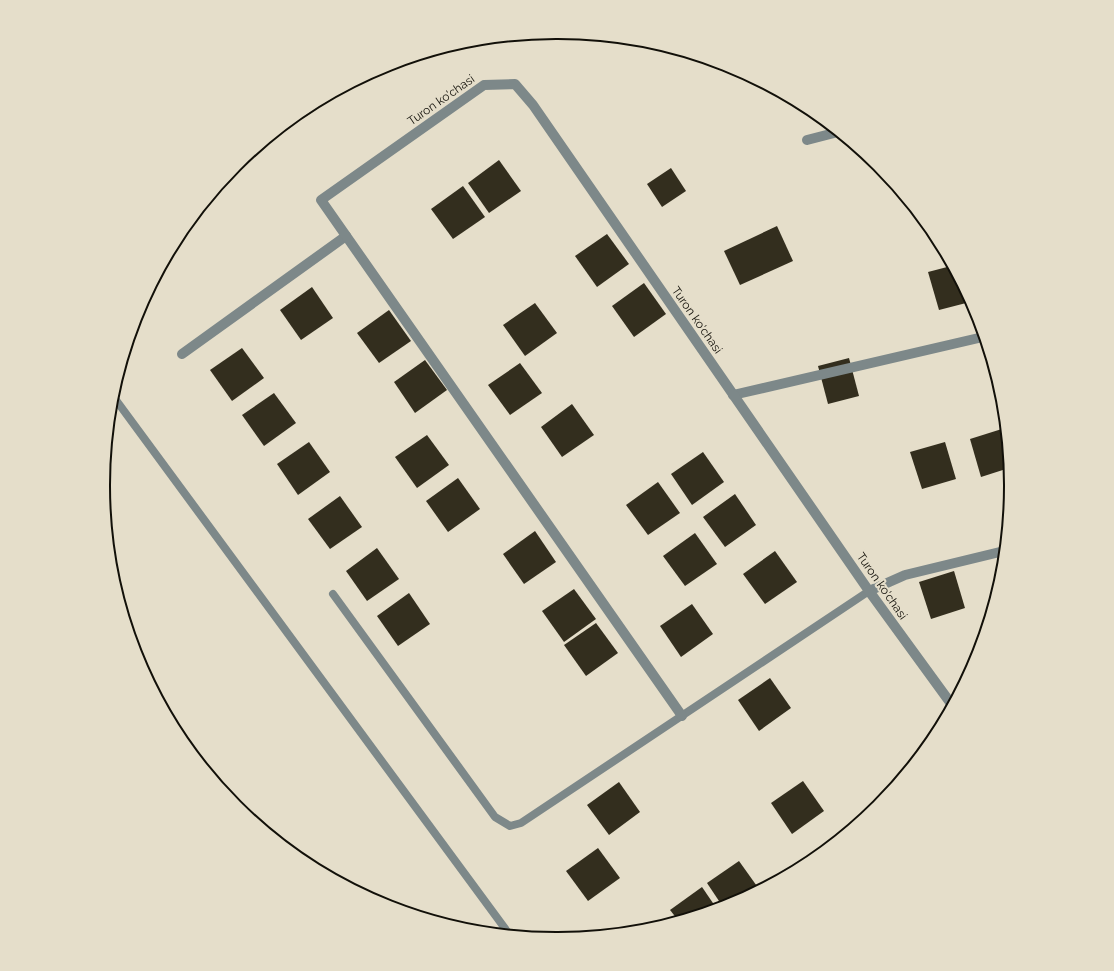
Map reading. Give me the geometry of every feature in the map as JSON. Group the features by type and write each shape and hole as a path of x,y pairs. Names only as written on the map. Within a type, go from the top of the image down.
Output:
{"street":[{"name":"Turon ko'chasi","path":"682,716 321,200 484,85 515,84 533,105 869,591 948,700"},
{"path":"807,140 832,134"},
{"path":"182,354 346,236"},
{"path":"733,394 978,337"},
{"path":"869,591 905,575 999,552"}],"lane":[{"path":"118,404 504,929"},
{"path":"334,594 495,817 510,826 522,823 869,591"}],"building":[{"path":"499,160 521,191 489,213 468,183"},
{"path":"671,168 686,191 662,207 647,184"},
{"path":"463,186 485,217 453,239 431,209"},
{"path":"777,226 793,261 740,285 724,251"},
{"path":"607,234 629,264 597,287 575,256"},
{"path":"947,267 964,303 939,310 928,272"},
{"path":"644,283 666,314 634,337 612,306"},
{"path":"312,287 333,318 301,340 280,310"},
{"path":"535,303 557,333 525,356 503,325"},
{"path":"389,310 411,341 379,363 357,333"},
{"path":"242,348 264,378 232,401 210,370"},
{"path":"849,358 859,396 828,404 818,366"},
{"path":"425,360 447,390 415,413 394,382"},
{"path":"520,363 542,393 510,415 488,385"},
{"path":"274,393 296,423 264,446 242,415"},
{"path":"572,404 594,435 562,457 541,427"},
{"path":"1000,429 1003,470 981,477 970,439"},
{"path":"427,435 449,465 417,488 395,457"},
{"path":"309,442 330,472 298,495 277,464"},
{"path":"945,442 956,479 922,489 910,452"},
{"path":"703,452 724,482 692,505 671,474"},
{"path":"458,478 480,509 448,532 426,501"},
{"path":"658,482 680,513 648,535 626,505"},
{"path":"735,494 756,525 725,547 703,517"},
{"path":"340,496 362,527 330,549 308,519"},
{"path":"535,531 556,562 524,584 503,554"},
{"path":"695,533 717,564 685,586 663,556"},
{"path":"377,548 399,579 367,601 346,571"},
{"path":"775,551 797,582 765,604 743,574"},
{"path":"954,571 965,608 931,619 919,582"},
{"path":"574,589 596,619 564,642 542,611"},
{"path":"409,593 430,624 398,646 377,616"},
{"path":"692,604 713,634 681,657 660,626"},
{"path":"596,623 618,653 586,676 564,645"},
{"path":"770,678 791,708 759,731 738,700"},
{"path":"803,781 824,811 792,834 771,803"},
{"path":"619,782 640,812 609,835 587,805"},
{"path":"598,848 620,878 588,901 566,871"},
{"path":"739,861 756,885 719,901 707,883"},
{"path":"702,887 713,903 675,916 670,910"}]}
